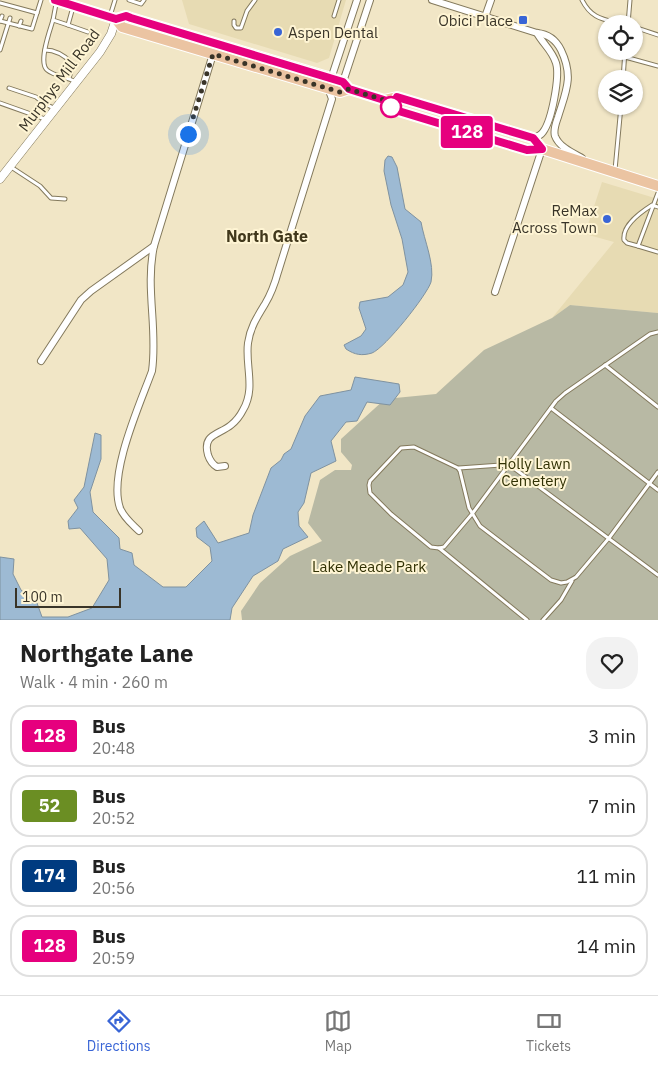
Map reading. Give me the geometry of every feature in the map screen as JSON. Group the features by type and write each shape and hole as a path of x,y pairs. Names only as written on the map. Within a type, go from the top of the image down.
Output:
{"main road":[{"path":"56,0 113,18 126,16 337,87"},
{"path":"113,18 122,27 213,54 384,100 397,97 533,138 542,149"},
{"path":"384,100 392,109 527,150 542,149 658,186"}],"street":[{"path":"337,87 357,0"},
{"path":"225,466 217,467 211,462 207,444 213,435 230,426 236,420 247,402 250,384 247,354 250,332 273,288 337,87 370,0"},
{"path":"432,0 545,34 552,38 558,46 568,68 567,88 554,134 564,147 598,167"},
{"path":"485,17 491,0"},
{"name":"Murphys Mill Road","path":"0,179 100,52 111,34 113,18"},
{"path":"533,138 540,135 546,127 557,89 558,75 549,47 541,40 537,33"},
{"path":"139,532 123,514 117,487 127,442 152,371 154,350 150,271 154,246 213,54"},
{"path":"495,292 542,149"},
{"path":"41,361 81,300 154,246"}],"lane":[{"path":"2,16 0,21 32,30 41,0"},
{"path":"56,0 45,50 44,68 77,82"},
{"path":"113,18 115,0"},
{"path":"129,0 142,4 144,0"},
{"path":"234,20 236,28 241,28 247,11 255,0"},
{"path":"334,16 339,0"},
{"path":"582,0 586,10 598,17"},
{"path":"629,15 630,0"},
{"path":"0,3 37,12"},
{"path":"4,9 5,4"},
{"path":"13,11 14,6"},
{"path":"68,25 73,6"},
{"path":"23,14 25,9"},
{"path":"0,50 10,18"},
{"path":"52,20 88,32"},
{"path":"19,26 20,21"},
{"path":"643,31 658,35"},
{"path":"45,50 51,50 72,63 69,78"},
{"path":"636,60 658,66"},
{"path":"9,88 36,97 56,109"},
{"path":"0,103 48,120"},
{"path":"32,115 37,107 45,104"},
{"path":"615,173 620,115"},
{"path":"10,167 40,186 51,198 65,199"},
{"path":"638,246 658,193"},
{"path":"652,205 658,207"},
{"path":"652,205 636,216 623,235 627,243 658,252"},
{"path":"439,548 446,546 472,514 550,408 565,393 650,334 658,332"},
{"path":"605,365 658,407"},
{"path":"550,408 658,490"},
{"path":"527,620 439,548 431,546 391,514 370,493 368,485 370,481 397,451 414,447 458,468 508,466 522,473 658,575"},
{"path":"458,468 472,514 480,526 550,580 561,583 572,580"},
{"path":"543,620 561,600 572,580 608,538 658,472"}],"shaded area":[{"path":"182,0 346,0 329,58 317,63 189,24"},
{"path":"602,182 658,199 658,313 570,305 552,318 614,242 585,234"}],"green space":[{"name":"Holly Lawn Cemetery","path":"570,305 658,313 658,620 242,620 241,611 260,583 290,556 322,541 308,523 320,480 335,470 351,470 352,465 341,452 341,439 385,399 436,394 484,350 552,318"}],"water":[{"path":"388,156 392,157 397,167 405,209 421,222 432,268 431,282 414,309 386,342 372,353 352,353 344,345 361,336 366,329 359,308 360,302 388,297 403,285 408,272 402,239 391,205 384,171 385,160"},
{"path":"355,377 399,384 400,392 390,405 367,402 357,421 346,422 331,441 336,461 311,473 304,503 298,512 299,526 308,537 283,549 278,561 253,576 232,608 230,620 0,620 0,557 14,559 13,574 21,590 37,603 42,617 68,617 92,608 109,580 107,559 80,528 69,529 68,521 78,508 74,500 84,487 95,433 101,435 101,459 90,492 93,512 119,538 120,549 132,553 134,565 163,587 186,587 212,561 210,547 197,537 196,528 204,521 218,543 249,533 253,515 271,468 291,449 305,416 320,396 351,390"}],"bus line":[{"name":"128","path":"55,0 116,19 126,16 235,48 343,82 349,89 384,100 392,109 527,150 542,149 533,138 397,97"}],"place":[{"name":"Obici Place","path":"523,20"},
{"name":"Aspen Dental","path":"278,32"},
{"name":"ReMax Across Town","path":"607,219"}],"district":[{"name":"North Gate","path":"267,236"}],"route":[{"path":"188,134 199,104 213,54 340,92 349,89 384,100 392,109 391,107"}],"park label":[{"name":"Lake Meade Park","path":"369,566"}]}
